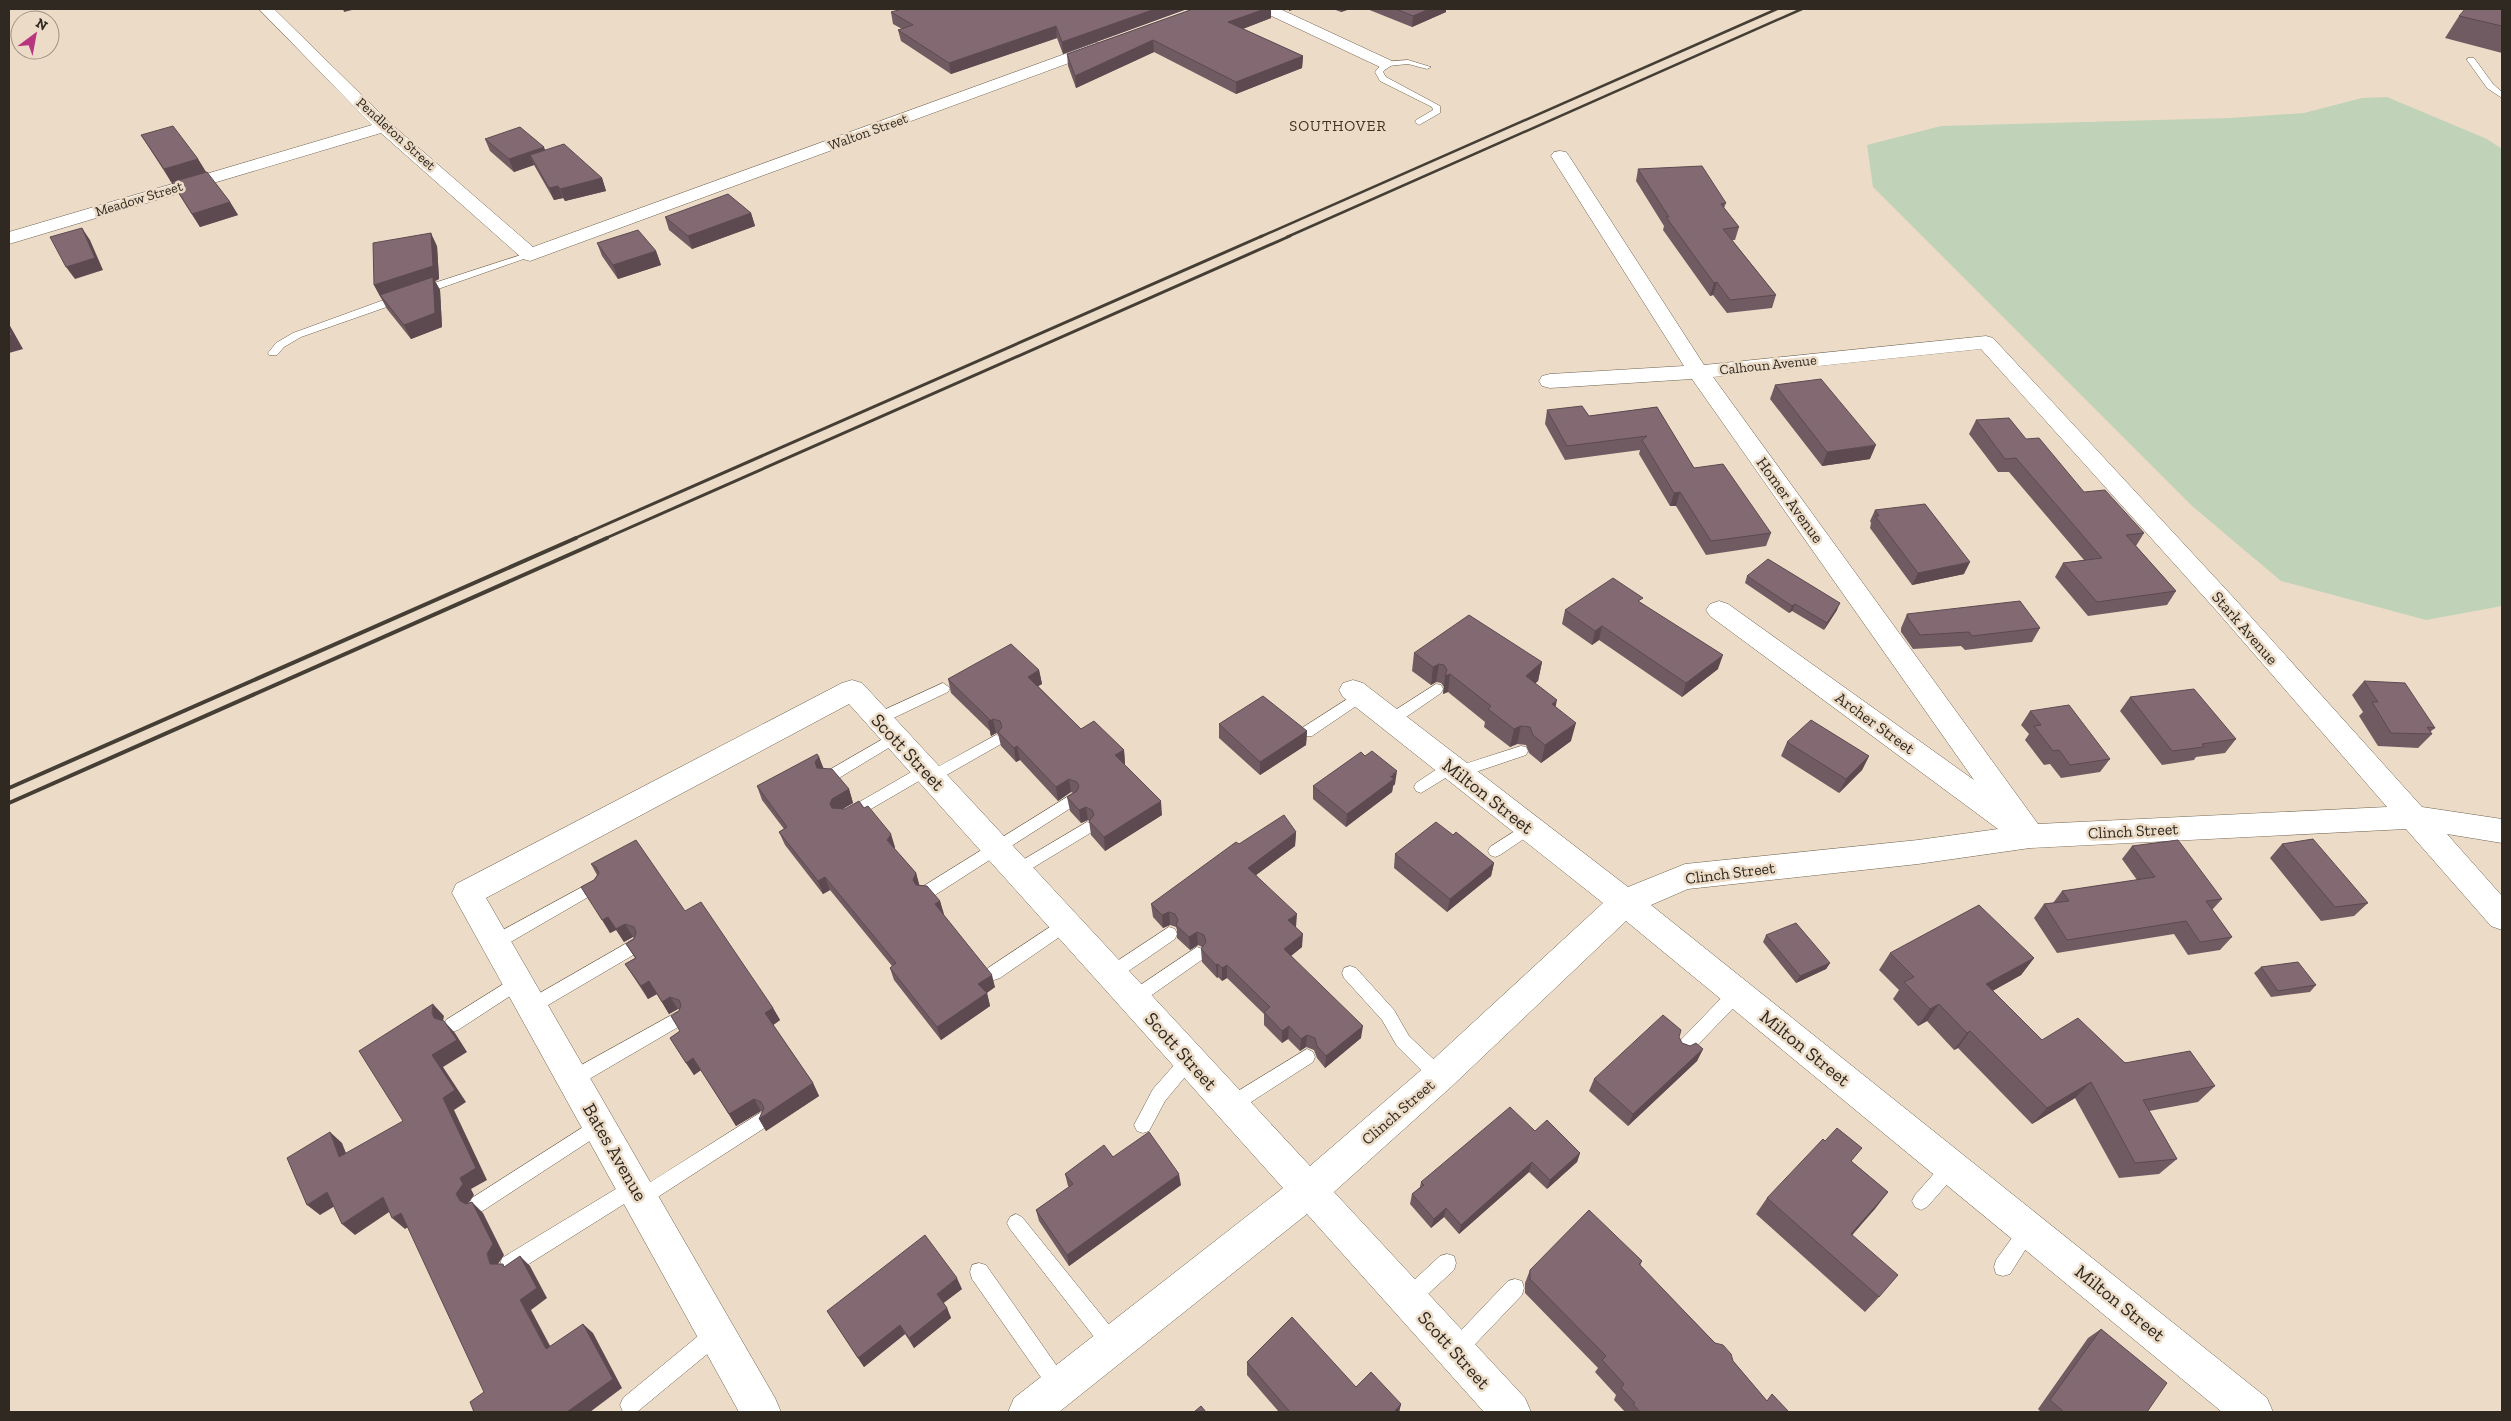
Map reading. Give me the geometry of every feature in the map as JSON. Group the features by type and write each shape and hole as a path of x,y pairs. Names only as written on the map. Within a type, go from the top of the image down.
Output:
{"street":[{"name":"Pendleton Street","path":"266,9 384,127 530,254"},
{"path":"1268,9 1386,64"},
{"name":"Walton Street","path":"530,254 1120,40"},
{"name":"Meadow Street","path":"9,238 384,127"},
{"name":"Homer Avenue","path":"1560,156 1698,372 2030,836"},
{"name":"Calhoun Avenue","path":"1550,381 1698,372 1986,342"},
{"name":"Stark Avenue","path":"1986,342 2224,603 2502,917"},
{"name":"Archer Street","path":"1719,610 2030,836"},
{"name":"Scott Street","path":"467,893 852,690 1511,1412"},
{"name":"Milton Street","path":"1356,693 1625,902 2253,1412"},
{"name":"Clinch Street","path":"1028,1412 1308,1191 1439,1076 1625,902 1685,877 1918,852 2030,836 2412,817 2502,831"},
{"name":"Bates Avenue","path":"467,893 761,1412"}],"lane":[{"path":"2470,60 2490,86 2502,96"},
{"path":"1418,122 1437,112 1436,106 1383,79 1379,72 1386,64 1408,62 1427,67"},
{"path":"273,353 280,345 297,335 407,295 530,254"},
{"path":"830,777 887,728 943,688"},
{"path":"1390,720 1436,689"},
{"path":"1307,732 1356,693"},
{"path":"844,817 996,740"},
{"path":"1421,787 1454,770 1521,751"},
{"path":"1006,859 1072,800"},
{"path":"927,892 1087,828"},
{"path":"1495,851 1529,828"},
{"path":"496,942 597,885"},
{"path":"994,973 1065,924"},
{"path":"1111,974 1169,934"},
{"path":"452,1025 634,946"},
{"path":"1133,999 1197,954"},
{"path":"1350,973 1388,1015 1404,1041 1439,1076"},
{"path":"1683,1049 1737,993"},
{"path":"573,1079 678,1018"},
{"path":"1230,1105 1307,1057"},
{"path":"1143,1125 1162,1091 1190,1060"},
{"path":"509,1265 638,1193 760,1121"},
{"path":"478,1204 600,1125"},
{"path":"1921,1201 1952,1166"},
{"path":"1016,1223 1113,1345"},
{"path":"2004,1267 2028,1229"},
{"path":"1408,1299 1446,1263"},
{"path":"979,1272 1060,1387"},
{"path":"1455,1351 1515,1288"},
{"path":"630,1404 716,1334"}],"green space":[{"path":"2387,97 2487,139 2502,149 2502,606 2426,620 2281,581 2192,506 1873,187 1867,145 1941,126 2230,118 2304,113 2362,98"}],"building":[{"path":"902,9 1155,9 1062,42 1056,26 949,63 898,30 913,25 891,12"},
{"path":"1193,9 1265,9 1228,22 1303,56 1236,82 1153,40 1075,76 1067,54"},
{"path":"1396,9 1429,9 1413,16"},
{"path":"2465,9 2502,9 2502,26 2459,16"},
{"path":"173,126 198,159 164,169 141,135"},
{"path":"520,127 544,147 509,159 485,139"},
{"path":"564,144 602,178 560,189 558,186 549,188 530,155"},
{"path":"1702,166 1726,203 1721,204 1739,227 1723,229 1776,295 1730,300 1717,282 1714,283 1666,217 1669,217 1638,169"},
{"path":"207,172 230,202 192,214 172,182"},
{"path":"728,194 751,213 688,236 665,217"},
{"path":"82,228 95,258 66,267 50,237"},
{"path":"638,230 656,251 613,265 597,243"},
{"path":"431,233 433,266 374,285 373,243"},
{"path":"433,277 435,313 404,325 380,295"},
{"path":"1821,379 1876,445 1827,452 1775,385"},
{"path":"1582,406 1589,416 1657,407 1694,468 1723,464 1771,533 1711,541 1680,492 1674,493 1642,440 1647,436 1567,446 1547,410"},
{"path":"2009,418 2026,439 2039,438 2084,492 2105,490 2144,533 2126,535 2176,591 2097,602 2063,563 2102,558 2016,458 2005,459 1976,420"},
{"path":"1925,504 1970,562 1918,573 1875,516 1879,516 1875,510"},
{"path":"1768,559 1840,603 1827,623 1795,604 1792,606 1747,576"},
{"path":"1613,578 1643,598 1638,601 1723,655 1686,683 1602,626 1595,631 1565,610"},
{"path":"2020,601 2040,628 1972,636 1969,632 1920,635 1907,614"},
{"path":"1469,615 1542,662 1526,676 1557,700 1552,704 1576,723 1545,745 1533,735 1530,727 1521,726 1514,729 1488,709 1491,706 1450,674 1445,676 1447,670 1444,665 1439,664 1433,667 1414,653"},
{"path":"1011,644 1039,670 1028,677 1081,729 1094,721 1124,750 1115,755 1161,801 1104,837 1089,821 1094,815 1092,810 1086,807 1079,810 1067,797 1077,791 1079,786 1077,782 1069,779 1056,787 1017,746 1014,748 998,732 1002,727 1000,721 993,719 988,722 990,720 948,679"},
{"path":"2364,681 2405,683 2435,728 2427,727 2432,734 2391,733 2372,702 2378,702"},
{"path":"2194,689 2236,739 2202,744 2204,747 2172,751 2130,697"},
{"path":"1263,696 1307,731 1260,762 1219,724"},
{"path":"2069,705 2110,759 2070,765 2059,750 2053,751 2034,726 2041,725 2030,711"},
{"path":"1811,720 1869,756 1846,779 1787,742"},
{"path":"1372,751 1397,771 1390,776 1394,779 1347,814 1313,786 1361,752 1365,756"},
{"path":"817,754 819,757 815,762 817,768 832,769 849,789 832,799 830,804 832,808 845,809 859,801 864,808 868,806 891,834 887,840 916,873 913,880 916,885 927,886 940,901 935,904 992,975 978,984 987,993 937,1027 890,968 896,963 825,877 818,881 779,832 787,827 757,786"},
{"path":"1284,815 1296,832 1248,868 1297,914 1288,920 1303,934 1284,949 1363,1026 1326,1056 1317,1046 1315,1038 1307,1035 1301,1039 1289,1026 1282,1031 1264,1012 1270,1007 1227,965 1222,968 1218,964 1216,965 1201,949 1206,942 1204,935 1197,932 1189,937 1176,925 1178,920 1175,914 1169,912 1162,915 1151,904 1236,842 1239,844"},
{"path":"1436,822 1453,835 1456,832 1494,863 1450,899 1395,854"},
{"path":"2313,839 2368,903 2335,907 2282,844"},
{"path":"636,840 685,911 701,902 773,1008 765,1013 813,1083 759,1119 764,1108 761,1102 754,1099 729,1114 693,1058 686,1063 670,1038 680,1031 671,1016 679,1011 681,1005 679,1000 670,997 662,1002 649,981 641,986 625,964 636,958 626,944 634,939 636,932 634,927 625,924 616,929 608,917 602,920 581,887 594,880 599,873 596,867 591,864"},
{"path":"2178,840 2222,899 2206,901 2232,937 2200,942 2186,921 2067,940 2044,904 2069,901 2062,891 2155,877 2132,846"},
{"path":"1979,905 2034,958 1986,984 2042,1040 2078,1018 2125,1063 2190,1051 2215,1086 2143,1100 2177,1159 2135,1163 2091,1082 2047,1108 1970,1031 1967,1033 1939,1004 1930,1009 1904,982 1914,977 1890,953"},
{"path":"1796,923 1830,963 1800,976 1766,935"},
{"path":"2298,962 2316,985 2278,991 2261,967"},
{"path":"433,1004 432,1013 434,1018 444,1021 457,1040 432,1055 455,1090 443,1098 476,1168 460,1178 463,1184 456,1194 460,1201 466,1204 472,1202 493,1244 487,1254 490,1264 503,1264 504,1267 520,1256 537,1288 520,1300 546,1349 583,1324 613,1379 567,1412 474,1412 470,1402 484,1392 401,1213 392,1218 383,1197 342,1224 327,1192 307,1205 287,1158 330,1132 339,1157 403,1121 359,1051"},
{"path":"1663,1015 1681,1030 1679,1037 1682,1043 1690,1046 1696,1043 1703,1049 1633,1114 1594,1079"},
{"path":"1510,1107 1535,1131 1547,1120 1580,1153 1550,1180 1532,1162 1461,1225 1446,1208 1434,1219 1412,1194 1424,1185 1421,1182"},
{"path":"1837,1128 1862,1148 1851,1161 1888,1192 1851,1234 1898,1275 1879,1297 1767,1198 1823,1139 1825,1141"},
{"path":"1149,1132 1179,1174 1067,1255 1036,1210 1073,1184 1065,1174 1104,1145 1113,1157"},
{"path":"1589,1210 1642,1261 1639,1264 1707,1335 1715,1343 1723,1345 1731,1354 1733,1361 1767,1401 1772,1394 1789,1412 1640,1412 1633,1404 1635,1403 1621,1388 1624,1384 1602,1360 1606,1356 1530,1279 1530,1270"},
{"path":"925,1235 957,1278 937,1294 947,1308 909,1338 900,1325 858,1358 827,1311"},
{"path":"1292,1317 1356,1387 1371,1372 1401,1404 1394,1412 1290,1412 1247,1362"},
{"path":"2101,1329 2167,1383 2147,1412 2064,1412 2050,1400"},
{"path":"1201,1406 1206,1412 1194,1412"}],"railway":[{"path":"1260,237 1777,9"},
{"path":"1287,237 1802,9"},
{"path":"573,539 1262,236"},
{"path":"604,539 1290,236"},
{"path":"9,788 576,538"},
{"path":"9,803 607,538"}],"district":[{"name":"SOUTHOVER","path":"1338,126"}]}
